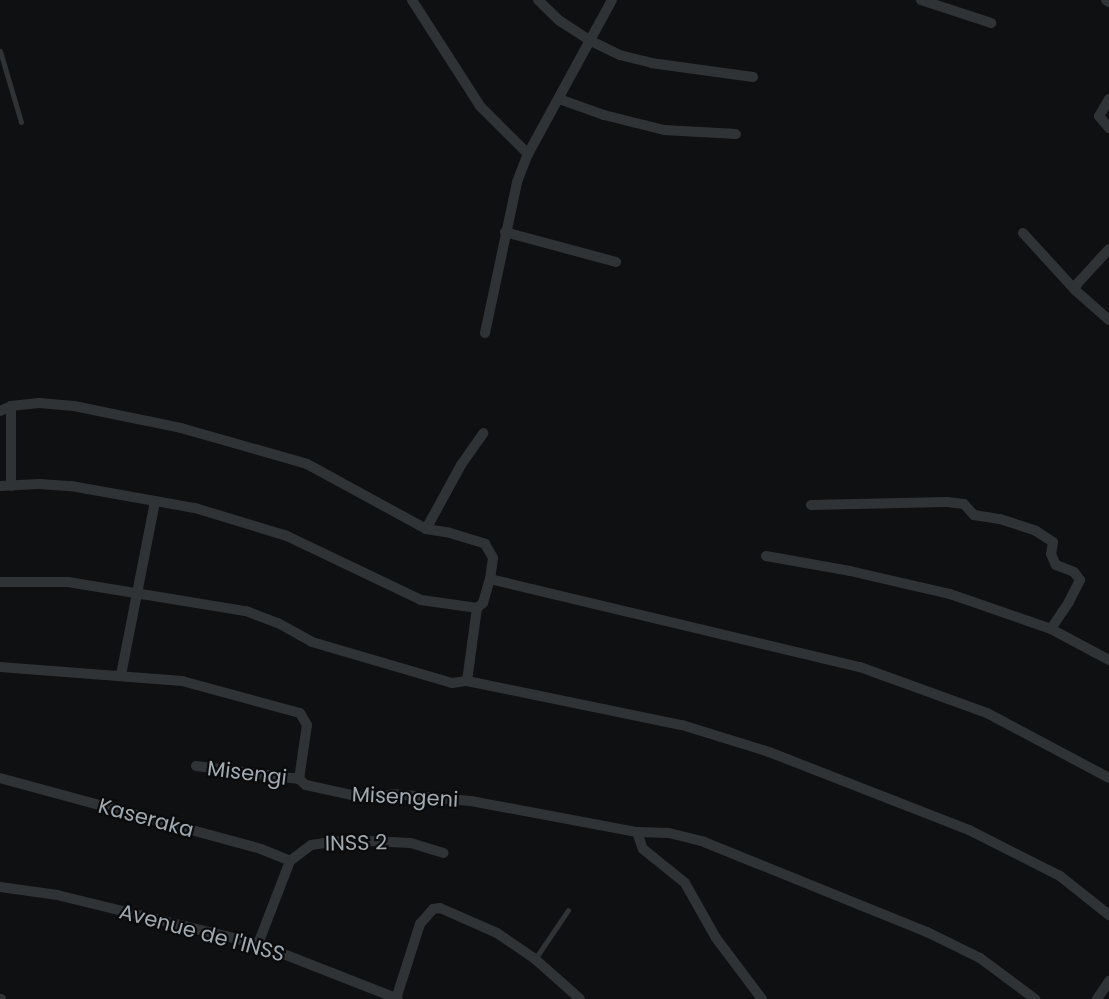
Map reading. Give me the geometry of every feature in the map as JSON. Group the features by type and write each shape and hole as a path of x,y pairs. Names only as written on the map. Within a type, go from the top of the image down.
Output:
{"street":[{"path":"412,0 480,106 528,154"},
{"path":"538,0 560,21 591,41 620,55 651,63 753,77"},
{"path":"485,333 517,182 528,154 612,0"},
{"path":"921,0 991,23"},
{"path":"559,99 604,115 664,130 736,134"},
{"path":"1109,99 1100,116 1109,128"},
{"path":"505,232 616,262"},
{"path":"1023,233 1076,290 1109,320"},
{"path":"1076,290 1077,284 1109,249"},
{"path":"0,411 12,406 39,403 74,406 181,428 307,464 426,529 450,533 485,544 493,558 483,603 477,608 467,681"},
{"path":"12,406 6,486 70,486 195,508 278,532 413,598 477,608"},
{"path":"426,529 461,465 483,433"},
{"path":"121,675 155,501"},
{"path":"811,505 947,502 964,504 974,514 1000,519 1036,531 1053,542 1051,554 1056,565 1074,572 1080,580 1051,629"},
{"path":"766,556 850,571 950,594 1051,629 1109,660"},
{"path":"490,579 860,667 987,713 1109,777"},
{"path":"0,582 68,582 246,611 278,623 312,642 452,683 467,681 682,725 769,752 969,830 1060,876 1109,915"},
{"path":"0,667 182,681 300,713 308,725 299,779"},
{"name":"Misengi","path":"196,766 299,779"},
{"name":"Kaseraka","path":"0,778 261,849 290,861"},
{"name":"Misengeni","path":"299,779 306,785 360,798 370,799 393,794 471,801 637,832 669,833 704,842 927,932 980,958 1035,999"},
{"path":"637,832 643,849 685,882 716,938 762,999"},
{"name":"INSS 2","path":"290,861 311,845 348,840 411,843 444,853"},
{"path":"258,944 290,861"},
{"name":"Avenue de l'INSS","path":"0,888 57,895 258,944 396,999"},
{"path":"396,999 420,924 433,909 450,911 497,933 535,959 580,999"},
{"path":"1096,999 1109,981"}],"lane":[{"path":"0,51 21,122"},
{"path":"535,959 568,910"}]}
